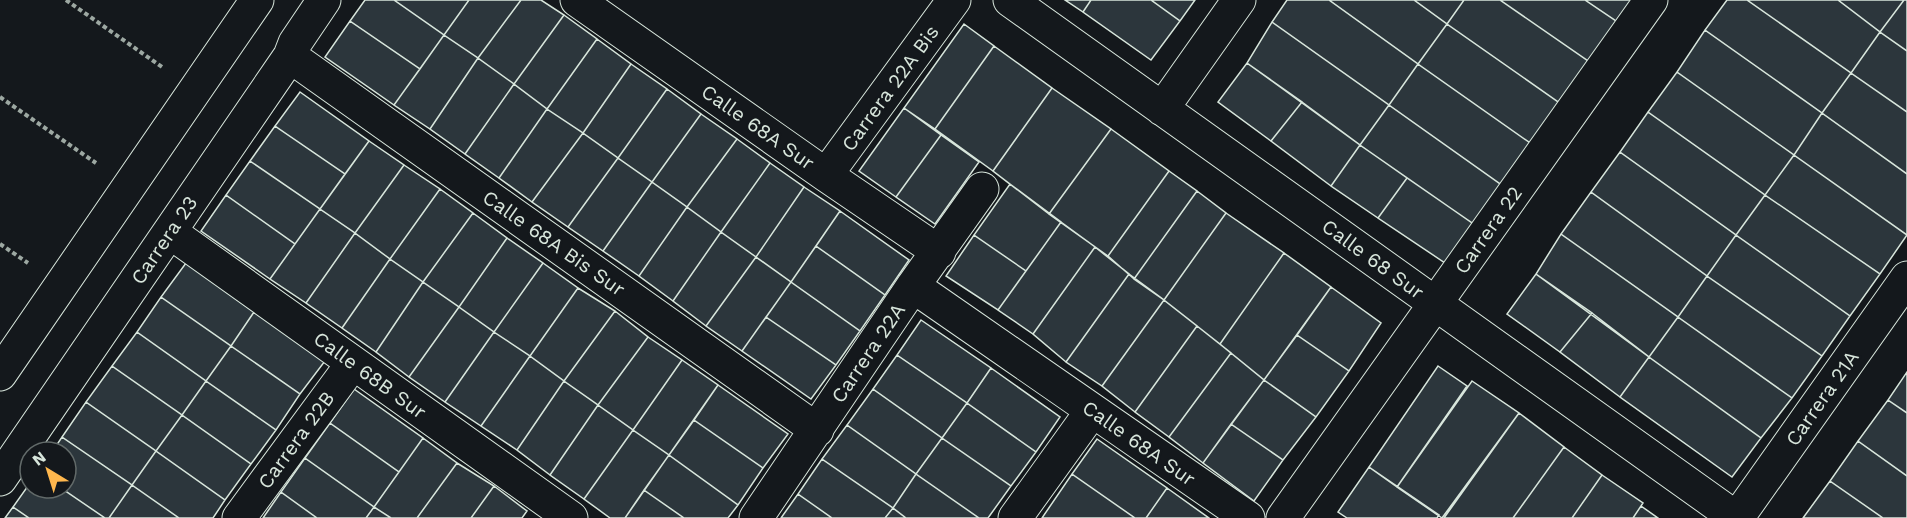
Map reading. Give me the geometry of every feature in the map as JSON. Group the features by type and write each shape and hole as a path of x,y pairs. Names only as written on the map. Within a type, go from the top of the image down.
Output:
{"street":[{"path":"0,374 257,0"},
{"name":"Carrera 23","path":"0,479 290,56 295,43 324,0"},
{"name":"Calle 68A Sur","path":"578,0 826,176 939,252"},
{"name":"Carrera 22A Bis","path":"826,176 954,0"},
{"name":"Calle 68 Sur","path":"1010,0 1737,518"},
{"path":"1162,109 1239,0"},
{"name":"Carrera 22","path":"1283,518 1651,0"},
{"name":"Calle 68A Bis Sur","path":"290,56 817,430"},
{"name":"Carrera 22A","path":"756,518 913,286 982,189"},
{"name":"Calle 68B Sur","path":"170,231 571,518"},
{"name":"Carrera 21A","path":"1737,518 1907,278"},
{"name":"Calle 68A Sur","path":"913,286 1248,518"},
{"name":"Carrera 22B","path":"239,518 353,363"},
{"path":"1015,518 1092,411"}],"path":[{"path":"66,0 195,90"},
{"path":"0,97 128,186"}],"building":[{"path":"365,0 394,0 444,35 420,69 350,21"},
{"path":"394,0 469,0 444,35"},
{"path":"469,0 521,0 478,58 444,35"},
{"path":"521,0 541,0 564,15 514,84 478,58"},
{"path":"1065,0 1091,0 1083,12"},
{"path":"1091,0 1151,0 1180,21 1151,60 1083,12"},
{"path":"1151,0 1195,0 1180,21"},
{"path":"1287,0 1329,0 1418,64 1389,105 1272,22"},
{"path":"1329,0 1414,0 1447,24 1418,64"},
{"path":"1414,0 1464,0 1447,24"},
{"path":"1464,0 1500,0 1591,63 1561,104 1447,24"},
{"path":"1500,0 1585,0 1619,23 1591,63"},
{"path":"1585,0 1635,0 1619,23"},
{"path":"1727,0 1747,0 1851,73 1822,113 1705,30"},
{"path":"1747,0 1838,0 1880,32 1851,73"},
{"path":"1838,0 1904,0 1880,32"},
{"path":"1904,0 1907,0 1907,51 1880,32"},
{"path":"564,15 597,39 547,109 514,84"},
{"path":"350,21 420,69 394,105 325,57"},
{"path":"1272,22 1389,105 1360,145 1247,63"},
{"path":"964,24 994,46 935,129 904,108"},
{"path":"1447,24 1561,104 1533,145 1418,64"},
{"path":"1705,30 1822,113 1794,155 1677,72"},
{"path":"1880,32 1907,51 1907,112 1851,73"},
{"path":"444,35 478,58 430,129 394,105"},
{"path":"597,39 631,64 583,133 547,109"},
{"path":"994,46 1052,88 993,171 935,129"},
{"path":"478,58 514,84 465,154 430,129"},
{"path":"1247,63 1302,102 1271,141 1218,102"},
{"path":"631,64 667,89 618,158 583,133"},
{"path":"1418,64 1533,145 1503,186 1389,105"},
{"path":"1677,72 1794,155 1765,195 1648,112"},
{"path":"1851,73 1907,112 1907,174 1822,113"},
{"path":"514,84 547,109 499,178 465,154"},
{"path":"1052,88 1111,129 1049,214 993,171"},
{"path":"667,89 701,114 652,182 618,158"},
{"path":"300,92 369,141 345,174 275,126"},
{"path":"1302,102 1360,145 1331,186 1271,141"},
{"path":"1389,105 1503,186 1475,225 1360,145"},
{"path":"904,108 941,135 896,197 859,171"},
{"path":"547,109 583,133 532,202 499,178"},
{"path":"1648,112 1765,195 1736,235 1620,152"},
{"path":"1822,113 1907,174 1907,235 1794,155"},
{"path":"701,114 737,139 687,207 652,182"},
{"path":"275,126 345,174 320,209 250,161"},
{"path":"1111,129 1169,171 1108,256 1049,214"},
{"path":"583,133 618,158 568,227 532,202"},
{"path":"941,135 979,162 935,224 896,197"},
{"path":"737,139 770,163 721,232 687,207"},
{"path":"369,141 404,165 355,233 320,209"},
{"path":"1360,145 1407,178 1378,218 1331,186"},
{"path":"1620,152 1736,235 1707,276 1591,192"},
{"path":"1794,155 1907,235 1880,274 1765,195"},
{"path":"618,158 652,182 603,251 568,227"},
{"path":"250,161 320,209 295,244 226,195"},
{"path":"770,163 804,187 756,257 721,232"},
{"path":"404,165 440,189 390,259 355,233"},
{"path":"1169,171 1197,191 1134,279 1108,256"},
{"path":"1407,178 1475,225 1448,265 1378,218"},
{"path":"652,182 687,207 639,276 603,251"},
{"path":"1010,184 1061,222 1026,271 974,235"},
{"path":"804,187 840,211 791,282 756,257"},
{"path":"440,189 473,213 423,282 390,259"},
{"path":"1197,191 1226,213 1164,300 1134,279"},
{"path":"1591,192 1707,276 1678,317 1561,234"},
{"path":"226,195 295,244 270,279 201,231"},
{"path":"1765,195 1880,274 1850,316 1736,235"},
{"path":"687,207 721,232 673,301 639,276"},
{"path":"320,209 355,233 306,303 270,279"},
{"path":"840,211 909,260 885,295 816,246"},
{"path":"473,213 507,238 459,307 423,282"},
{"path":"1226,213 1284,253 1220,344 1164,300"},
{"path":"1061,222 1095,247 1033,334 998,310"},
{"path":"721,232 756,257 706,326 673,301"},
{"path":"355,233 390,259 342,328 306,303"},
{"path":"1561,234 1678,317 1649,357 1536,274"},
{"path":"974,235 1026,271 998,310 946,276"},
{"path":"1736,235 1850,316 1822,356 1707,276"},
{"path":"507,238 543,263 494,332 459,307"},
{"path":"816,246 885,295 860,331 791,282"},
{"path":"1095,247 1129,274 1066,362 1033,334"},
{"path":"1284,253 1331,287 1264,380 1220,344"},
{"path":"756,257 791,282 742,351 706,326"},
{"path":"390,259 423,282 376,352 342,328"},
{"path":"186,263 254,312 231,346 161,297"},
{"path":"543,263 578,288 530,356 494,332"},
{"path":"1129,274 1164,300 1102,386 1066,362"},
{"path":"1536,274 1592,313 1560,352 1507,314"},
{"path":"1707,276 1822,356 1792,398 1678,317"},
{"path":"423,282 459,307 409,377 376,352"},
{"path":"791,282 860,331 836,365 766,317"},
{"path":"1331,287 1381,323 1349,371 1297,335"},
{"path":"578,288 615,311 564,381 530,356"},
{"path":"161,297 231,346 206,381 137,332"},
{"path":"1164,300 1197,326 1135,412 1102,386"},
{"path":"459,307 494,332 445,402 409,377"},
{"path":"615,311 648,337 598,405 564,381"},
{"path":"254,312 325,361 300,394 231,346"},
{"path":"1592,313 1649,357 1620,397 1560,352"},
{"path":"766,317 836,365 811,399 742,351"},
{"path":"1678,317 1792,398 1761,438 1649,357"},
{"path":"921,320 991,368 967,403 897,355"},
{"path":"1197,326 1231,353 1169,437 1135,412"},
{"path":"137,332 206,381 182,415 112,366"},
{"path":"494,332 530,356 481,426 445,402"},
{"path":"1297,335 1349,371 1316,417 1264,380"},
{"path":"648,337 682,360 633,430 598,405"},
{"path":"231,346 300,394 276,430 206,381"},
{"path":"1231,353 1264,380 1203,463 1169,437"},
{"path":"897,355 967,403 942,438 873,389"},
{"path":"530,356 564,381 517,450 481,426"},
{"path":"1649,357 1761,438 1732,477 1620,397"},
{"path":"682,360 718,385 669,455 633,430"},
{"path":"112,366 182,415 156,451 86,402"},
{"path":"1438,366 1467,386 1397,487 1369,467"},
{"path":"991,368 1060,417 1036,452 967,403"},
{"path":"1907,372 1907,413 1888,400"},
{"path":"1264,380 1316,417 1283,460 1231,424"},
{"path":"206,381 276,430 251,464 182,415"},
{"path":"564,381 598,405 550,475 517,450"},
{"path":"1472,381 1519,413 1442,518 1397,487"},
{"path":"718,385 788,434 763,468 694,420"},
{"path":"354,389 423,438 399,472 330,423"},
{"path":"873,389 942,438 916,474 847,425"},
{"path":"1888,400 1907,413 1907,476 1858,441"},
{"path":"86,402 156,451 132,485 78,448 78,440 66,440 62,437"},
{"path":"967,403 1036,452 1011,486 942,438"},
{"path":"598,405 633,430 584,499 550,475"},
{"path":"1519,413 1564,447 1513,518 1444,518"},
{"path":"182,415 251,464 225,500 156,451"},
{"path":"694,420 763,468 738,505 669,455"},
{"path":"330,423 399,472 374,507 305,458"},
{"path":"1231,424 1283,460 1254,501 1203,463"},
{"path":"847,425 916,474 893,508 822,459"},
{"path":"633,430 669,455 625,518 610,518 584,499"},
{"path":"423,438 457,463 417,518 391,518 374,507"},
{"path":"942,438 1011,486 988,518 979,518 916,474"},
{"path":"1097,439 1167,488 1146,518 1135,518 1072,474"},
{"path":"1858,441 1907,476 1907,518 1883,518 1830,481"},
{"path":"1564,447 1602,475 1572,518 1513,518"},
{"path":"78,448 132,485 109,518 105,518 78,500"},
{"path":"156,451 225,500 213,518 179,518 132,485"},
{"path":"669,455 738,505 728,518 684,518 644,490"},
{"path":"305,458 374,507 366,518 317,518 281,492"},
{"path":"822,459 893,508 885,518 832,518 798,494"},
{"path":"457,463 494,486 471,518 417,518"},
{"path":"1369,467 1439,515 1437,518 1347,518 1338,512"},
{"path":"916,474 979,518 906,518 893,508"},
{"path":"1072,474 1135,518 1042,518"},
{"path":"1602,475 1643,503 1633,518 1572,518"},
{"path":"1830,481 1883,518 1803,518"},
{"path":"132,485 179,518 109,518"},
{"path":"494,486 527,511 522,518 471,518"},
{"path":"1167,488 1209,518 1146,518"},
{"path":"644,490 684,518 625,518"},
{"path":"281,492 317,518 263,518"},
{"path":"798,494 832,518 781,518"},
{"path":"18,500 78,500 105,518 29,518 13,507"},
{"path":"1641,506 1658,518 1633,518"},
{"path":"13,507 29,518 5,518"},
{"path":"374,507 391,518 366,518"},
{"path":"893,508 906,518 885,518"}]}
